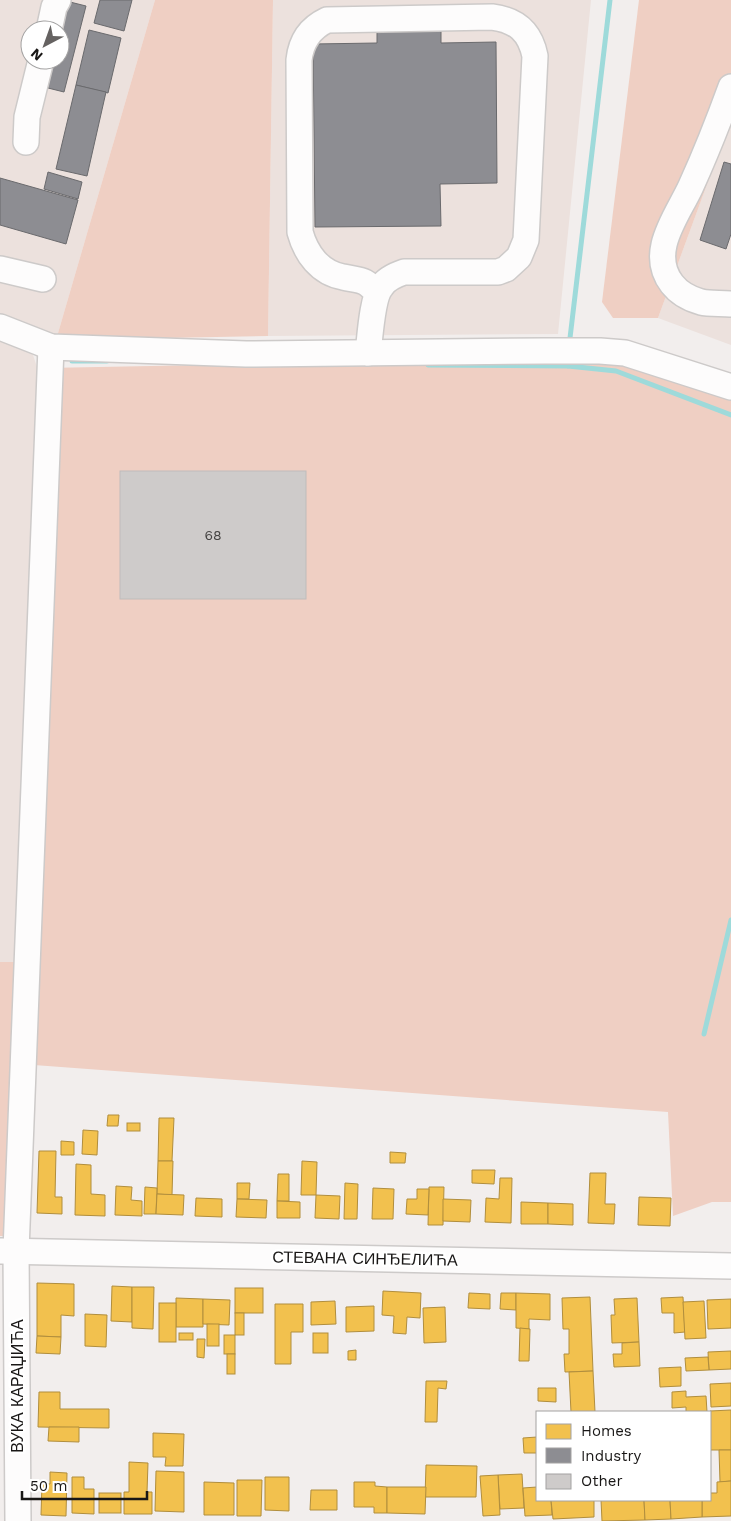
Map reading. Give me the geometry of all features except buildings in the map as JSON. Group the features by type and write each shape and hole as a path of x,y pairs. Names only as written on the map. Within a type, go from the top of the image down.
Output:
{"street":[{"path":"368,353 377,294 386,281 404,272 498,272 506,269 513,263 523,249 526,240 535,56 533,46 522,29 508,20 492,17 328,20 312,29 302,44 299,70 300,232 302,241 312,258 326,271 344,278 360,279 369,284 377,294"},
{"path":"26,142 27,117 39,70"},
{"path":"731,87 706,154 666,238 662,255 668,279 681,293 698,301 731,304"},
{"path":"0,269 43,279"},
{"path":"0,326 51,347 246,354 573,351 625,353 731,387"},
{"name":"ВУКА КАРАЏИЋА","path":"18,1521 8,1251 51,347"},
{"name":"СТЕВАНА СИНЂЕЛИЋА","path":"8,1251 731,1266"}],"shaded area":[{"path":"0,0 155,0 56,340 0,319"},
{"path":"155,0 273,0 268,336 56,340"},
{"path":"273,0 591,0 558,334 268,336"},
{"path":"639,0 731,0 731,119 658,318 613,318 602,302"},
{"path":"731,119 731,345 658,318"},
{"path":"0,337 33,355 39,373 14,962 0,962"},
{"path":"616,357 731,399 731,1202 712,1202 673,1216 668,1112 34,1065 46,368"},
{"path":"0,962 14,962 10,1236 0,1236"}],"waterway":[{"path":"570,338 610,0"},
{"path":"72,361 107,361"},
{"path":"568,363 568,366 616,371 731,415"},
{"path":"428,365 568,366"},
{"path":"704,1034 731,920"}]}
